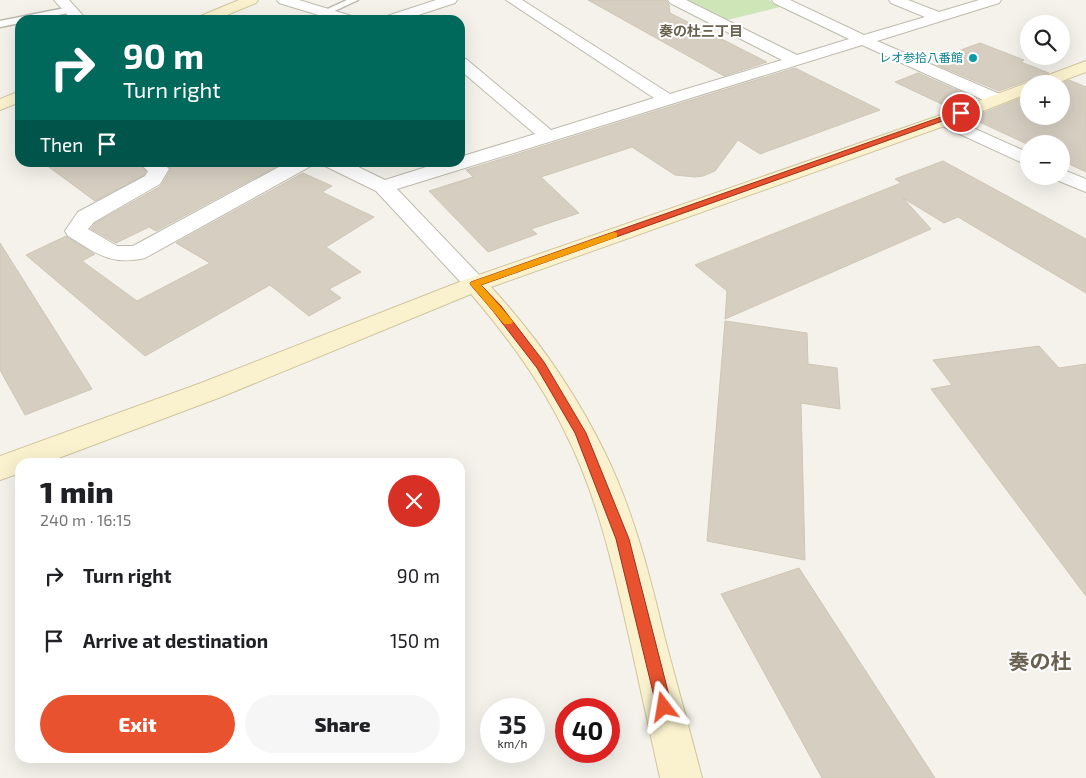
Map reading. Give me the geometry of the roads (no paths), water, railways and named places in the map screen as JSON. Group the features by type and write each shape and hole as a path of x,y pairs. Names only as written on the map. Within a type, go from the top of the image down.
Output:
{"street":[{"path":"215,15 251,0"},
{"path":"284,0 334,15"},
{"path":"404,15 450,0"},
{"path":"513,0 668,100"},
{"path":"675,0 794,60"},
{"path":"779,0 862,40 996,99"},
{"path":"896,0 938,17"},
{"path":"465,162 994,0"},
{"path":"465,66 548,136"},
{"path":"1062,75 1086,66"},
{"path":"27,458 211,390 475,284 944,120 1020,90"},
{"path":"0,105 15,98"},
{"path":"944,120 1020,156"},
{"path":"156,167 159,169 153,180 86,216 76,231 112,253 137,253 295,167"},
{"path":"342,167 383,188 497,308 540,365 580,433 623,539 681,778"},
{"path":"383,188 450,167"},
{"path":"1070,179 1086,186"},
{"path":"0,468 15,462"}],"lane":[{"path":"325,12 354,0"},
{"path":"34,15 67,6"},
{"path":"0,24 15,20"}],"place":[{"name":"レオ参拾八番館","path":"973,58"}],"district":[{"name":"奏の杜三丁目","path":"701,31"},
{"name":"奏の杜","path":"1040,662"}]}
